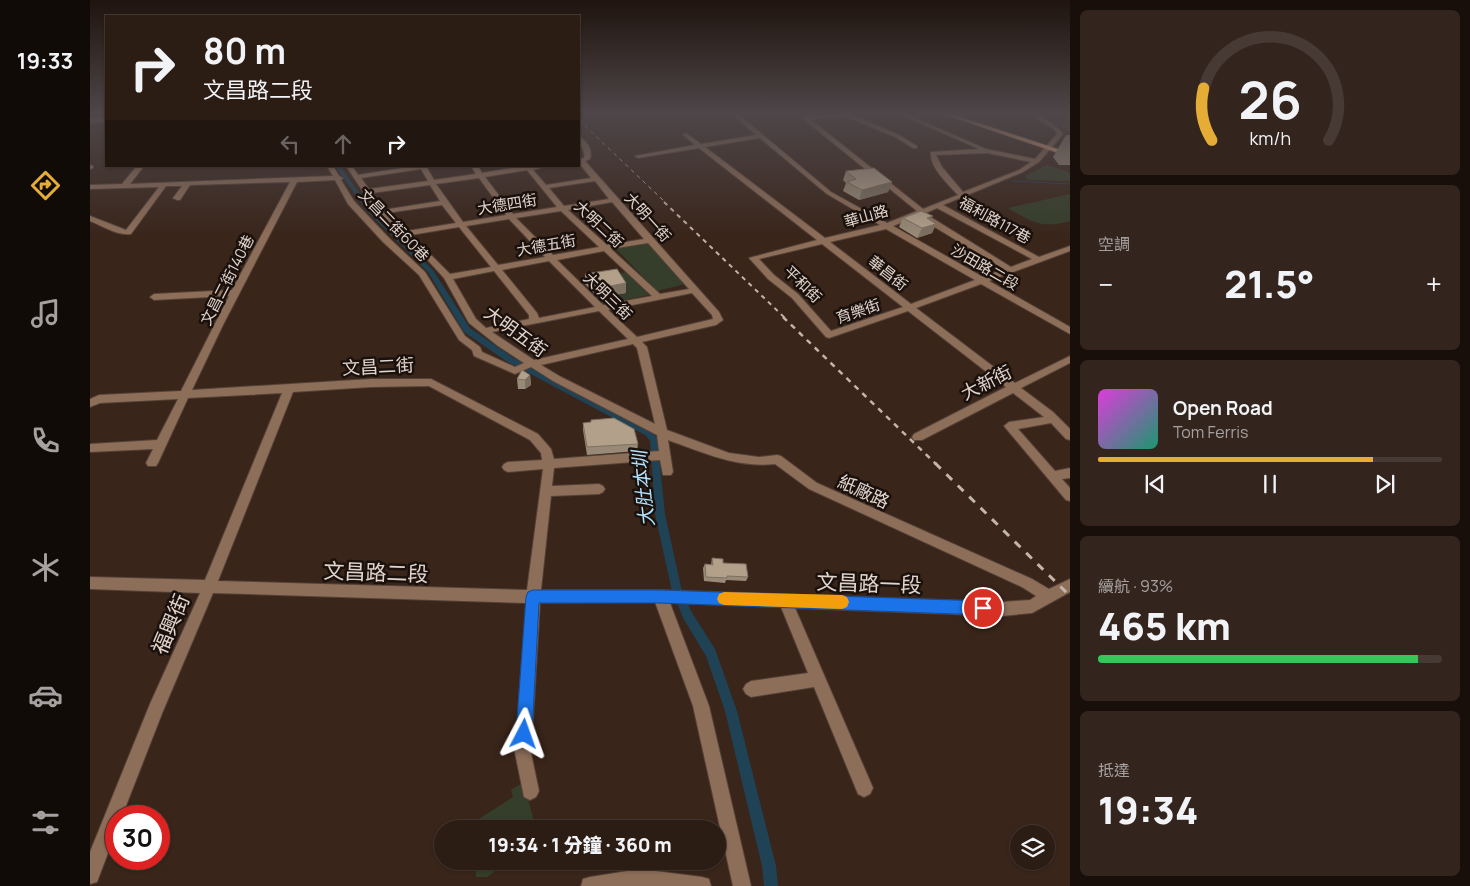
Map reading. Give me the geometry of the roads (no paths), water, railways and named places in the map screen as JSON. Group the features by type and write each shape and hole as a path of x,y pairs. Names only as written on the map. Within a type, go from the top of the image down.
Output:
{"street":[{"path":"638,156 648,154"},
{"name":"華昌街","path":"710,154 1053,419 1070,436"},
{"name":"沙田路二段","path":"783,154 829,193 1070,331"},
{"path":"850,154 922,212 926,218 1009,269"},
{"path":"933,154 932,157 936,163 960,193"},
{"path":"1004,154 1037,161"},
{"name":"華山路","path":"753,258 887,226 1021,171 1037,161 1042,154"},
{"name":"大明一街","path":"580,161 716,314 718,320 713,323 634,340"},
{"path":"124,186 140,167"},
{"name":"文昌二街60巷","path":"331,167 351,202 386,240 422,274 462,338 476,349 478,354 515,371 530,364"},
{"name":"大明五街","path":"350,167 382,212 427,254 448,277 472,322 530,364 662,433"},
{"path":"90,187 337,178 423,167 461,226 534,315 534,322"},
{"name":"大明三街","path":"475,167 511,217 551,259 579,281 600,308 642,347 662,433 667,472"},
{"path":"366,192 527,167"},
{"name":"大明二街","path":"527,167 563,209 606,248 625,272 658,297"},
{"name":"文昌二街140巷","path":"152,463 234,293 294,179"},
{"path":"544,187 595,179"},
{"path":"177,198 188,183"},
{"path":"91,220 106,224 122,232 128,232 164,184"},
{"name":"大德四街","path":"405,234 614,200"},
{"path":"382,212 445,202"},
{"name":"福利路117巷","path":"939,206 1038,259"},
{"name":"大德五街","path":"448,277 650,240"},
{"name":"育樂街","path":"829,336 1070,248"},
{"name":"平和街","path":"753,258 771,277 795,296 829,336"},
{"path":"484,331 695,290"},
{"path":"154,297 234,293"},
{"path":"530,364 634,340"},
{"name":"大新街","path":"918,437 1070,359"},
{"name":"文昌二街","path":"90,403 99,399 371,383 431,382 534,437 547,452 549,465"},
{"name":"福興街","path":"90,875 156,710 210,586 289,389"},
{"path":"1053,419 1009,426 1070,496"},
{"name":"紙廠路","path":"662,433 728,457 760,461 777,459 813,486 1027,583 1049,597"},
{"path":"90,448 161,444"},
{"path":"508,467 665,455"},
{"path":"530,791 523,754 533,597 549,465"},
{"path":"1053,476 1070,473"},
{"path":"546,490 599,490"},
{"name":"文昌路二段","path":"90,583 533,597 660,596"},
{"name":"文昌路一段","path":"660,596 1002,609 1032,606 1069,587"},
{"path":"660,596 701,706 742,886"},
{"path":"785,601 864,788"},
{"path":"751,689 818,679"},
{"path":"590,886 640,878 702,886"}],"waterway":[{"name":"大肚本圳","path":"338,167 369,210 431,271 467,330 509,359 648,433 654,440 660,514 676,587 687,614 711,653 731,711 769,866 771,886"},
{"path":"1013,181 1070,184"}],"railway":[{"path":"615,154 666,203"},
{"path":"664,202 785,318"},
{"path":"783,317 936,464"},
{"path":"935,463 1070,596"}]}
